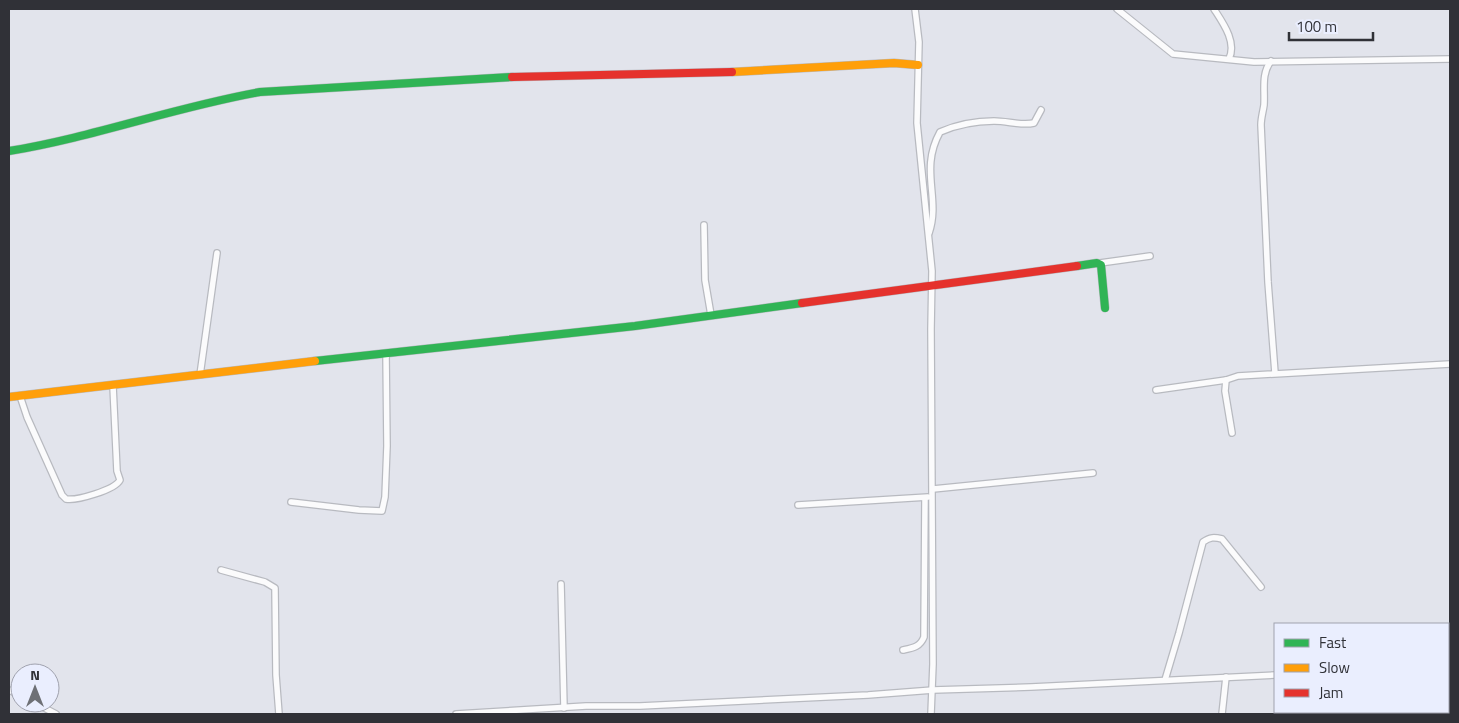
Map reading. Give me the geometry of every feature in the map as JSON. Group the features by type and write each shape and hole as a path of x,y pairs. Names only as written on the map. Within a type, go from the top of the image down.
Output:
{"street":[{"path":"915,9 919,42 917,122 932,271 933,497 931,714"},
{"path":"1117,9 1170,52 1229,59 1271,61 1450,59"},
{"path":"1214,9 1229,36 1232,51 1229,59"},
{"path":"1271,61 1264,74 1264,108 1260,125 1275,373"},
{"path":"9,151 50,144 220,99 260,92 488,76 696,74 894,63 918,65"},
{"path":"928,235 933,216 930,156 932,147 940,132 956,127 993,121 1028,124 1034,122 1040,110"},
{"path":"704,225 705,280 711,315"},
{"path":"200,375 217,253"},
{"path":"9,398 577,331 635,326 1150,256"},
{"path":"1100,263 1106,308"},
{"path":"291,502 359,510 382,510 385,497 387,446 386,353"},
{"path":"1156,390 1226,380 1238,376 1450,364"},
{"path":"1226,380 1225,391 1232,433"},
{"path":"20,396 27,417 62,495 66,499 75,500 108,489 118,484 120,480 117,471 114,386"},
{"path":"933,489 1093,472"},
{"path":"798,505 933,497"},
{"path":"903,650 918,646 922,643 924,637 925,498"},
{"path":"1165,680 1203,542 1208,538 1222,539 1261,587"},
{"path":"221,570 265,582 275,588 276,676 279,714"},
{"path":"561,584 564,708"},
{"path":"456,714 1274,675"},
{"path":"1222,714 1226,678"}],"traffic: fast":[{"path":"9,151 72,138 228,98 260,92 512,77"},
{"path":"1077,266 1097,263 1101,265 1105,308"},
{"path":"315,361 635,326 802,303"}],"traffic: slow":[{"path":"732,72 894,63 918,65"},
{"path":"9,397 315,361"}],"traffic: jam":[{"path":"512,77 732,72"},
{"path":"802,303 1077,266"}]}
